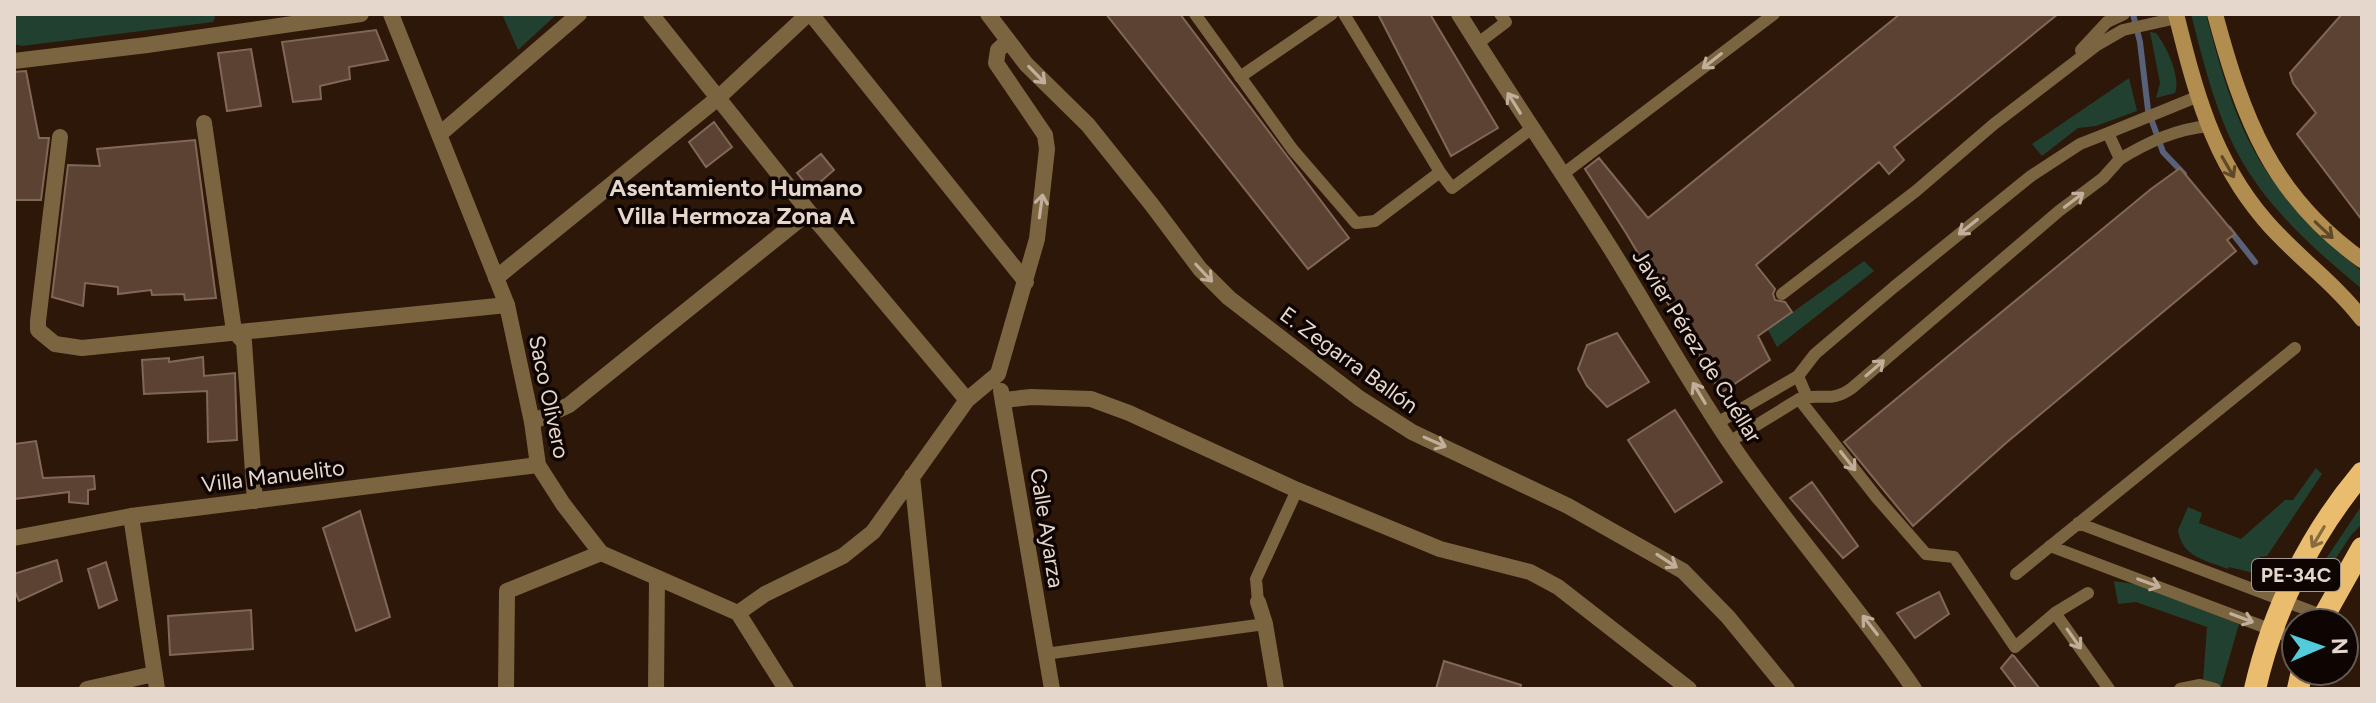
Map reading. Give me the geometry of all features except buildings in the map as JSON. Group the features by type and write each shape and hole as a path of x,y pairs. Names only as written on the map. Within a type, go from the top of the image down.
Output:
{"highway":[{"name":"PE-34C","path":"2255,689 2270,629 2283,600 2331,514 2362,473"},
{"name":"PE-34C","path":"2329,607 2362,548"}],"main road":[{"path":"2215,14 2235,87 2251,127 2274,170 2325,232 2362,260"},
{"path":"2177,16 2199,96 2226,166 2263,218 2362,319"}],"street":[{"path":"14,61 147,45 230,25 361,14"},
{"name":"Saco Olivero","path":"391,14 507,305 538,465 601,553 738,613"},
{"path":"440,134 579,14"},
{"path":"651,14 809,212 967,400"},
{"path":"496,278 718,98 809,14 1026,282"},
{"name":"E. Zegarra Ballón","path":"988,14 1026,64 1088,125 1200,269 1229,298 1359,398 1412,432 1568,506 1683,571 1728,617 1787,689"},
{"name":"Javier Pérez de Cuéllar","path":"1459,14 1563,174 1729,442 1800,541 1879,637 1914,689"},
{"path":"786,689 738,613 765,594 843,556 873,532 967,400 998,374 1037,239 1047,149 1045,135 996,63 998,50 1008,41"},
{"path":"204,123 234,331 244,342 255,501"},
{"path":"60,137 38,330 55,344 82,348 507,305"},
{"path":"532,422 569,405 809,212"},
{"name":"Calle Ayarza","path":"998,374 1052,689"},
{"path":"1004,400 1031,397 1091,399 1440,549 1530,572 1558,587 1689,689"},
{"name":"Villa Manuelito","path":"14,538 131,516 538,465"},
{"path":"912,476 934,689"},
{"path":"87,689 156,681 131,516"},
{"path":"506,689 507,591 601,553"},
{"path":"656,689 657,578"},
{"path":"1258,602 1276,689"}],"lane":[{"path":"1195,14 1293,150 1356,223 1375,221 1440,172"},
{"path":"1240,77 1332,14"},
{"path":"1344,14 1452,188 1531,129"},
{"path":"1563,174 1774,14"},
{"path":"2059,73 2107,22 2121,15"},
{"path":"1782,294 1916,191 2059,73 2123,30 2177,16"},
{"path":"1477,44 1508,17"},
{"path":"1717,423 1798,376 1815,354 2031,176 2080,144 2199,96"},
{"path":"1729,442 1803,398 1841,396 2103,178 2120,159 2147,143 2174,133 2209,126"},
{"path":"2108,133 2120,159"},
{"path":"2016,574 2295,348"},
{"path":"1798,376 1803,398 1877,498 1926,554 1954,557 2015,647 2055,613 2088,593"},
{"path":"1258,602 1256,579 1297,490"},
{"path":"2078,523 2297,607"},
{"path":"2050,546 2280,633"},
{"path":"2055,613 2109,689"},
{"path":"1045,654 1265,624"},
{"path":"2180,689 2200,685 2215,689"}],"green space":[{"path":"14,14 214,14 215,18 213,22 22,46 14,44"},
{"path":"502,14 557,14 518,50"},
{"path":"2191,14 2206,14 2232,100 2260,160 2293,204 2362,272 2362,289 2293,227 2250,174 2230,138 2216,103"},
{"path":"2150,32 2156,33 2164,46 2176,79 2175,93 2156,98 2160,83"},
{"path":"2129,78 2137,111 2096,126 2078,128 2042,156 2032,144"},
{"path":"1864,261 1874,271 1777,347 1768,330"},
{"path":"2316,468 2322,474 2267,556 2259,557 2264,565 2261,572 2228,569 2203,560 2190,552 2180,539 2178,530 2188,507 2202,513 2199,523 2241,539 2285,500 2293,500"},
{"path":"2362,505 2362,524 2316,588 2309,584"},
{"path":"2114,581 2140,585 2239,624 2221,687 2203,681 2207,627 2136,602 2118,604"}],"waterway":[{"path":"2133,14 2140,42 2148,110 2163,152 2184,174"},
{"path":"2229,229 2255,262"}],"district":[{"name":"Asentamiento Humano Villa Hermoza Zona A","path":"736,201"}]}
